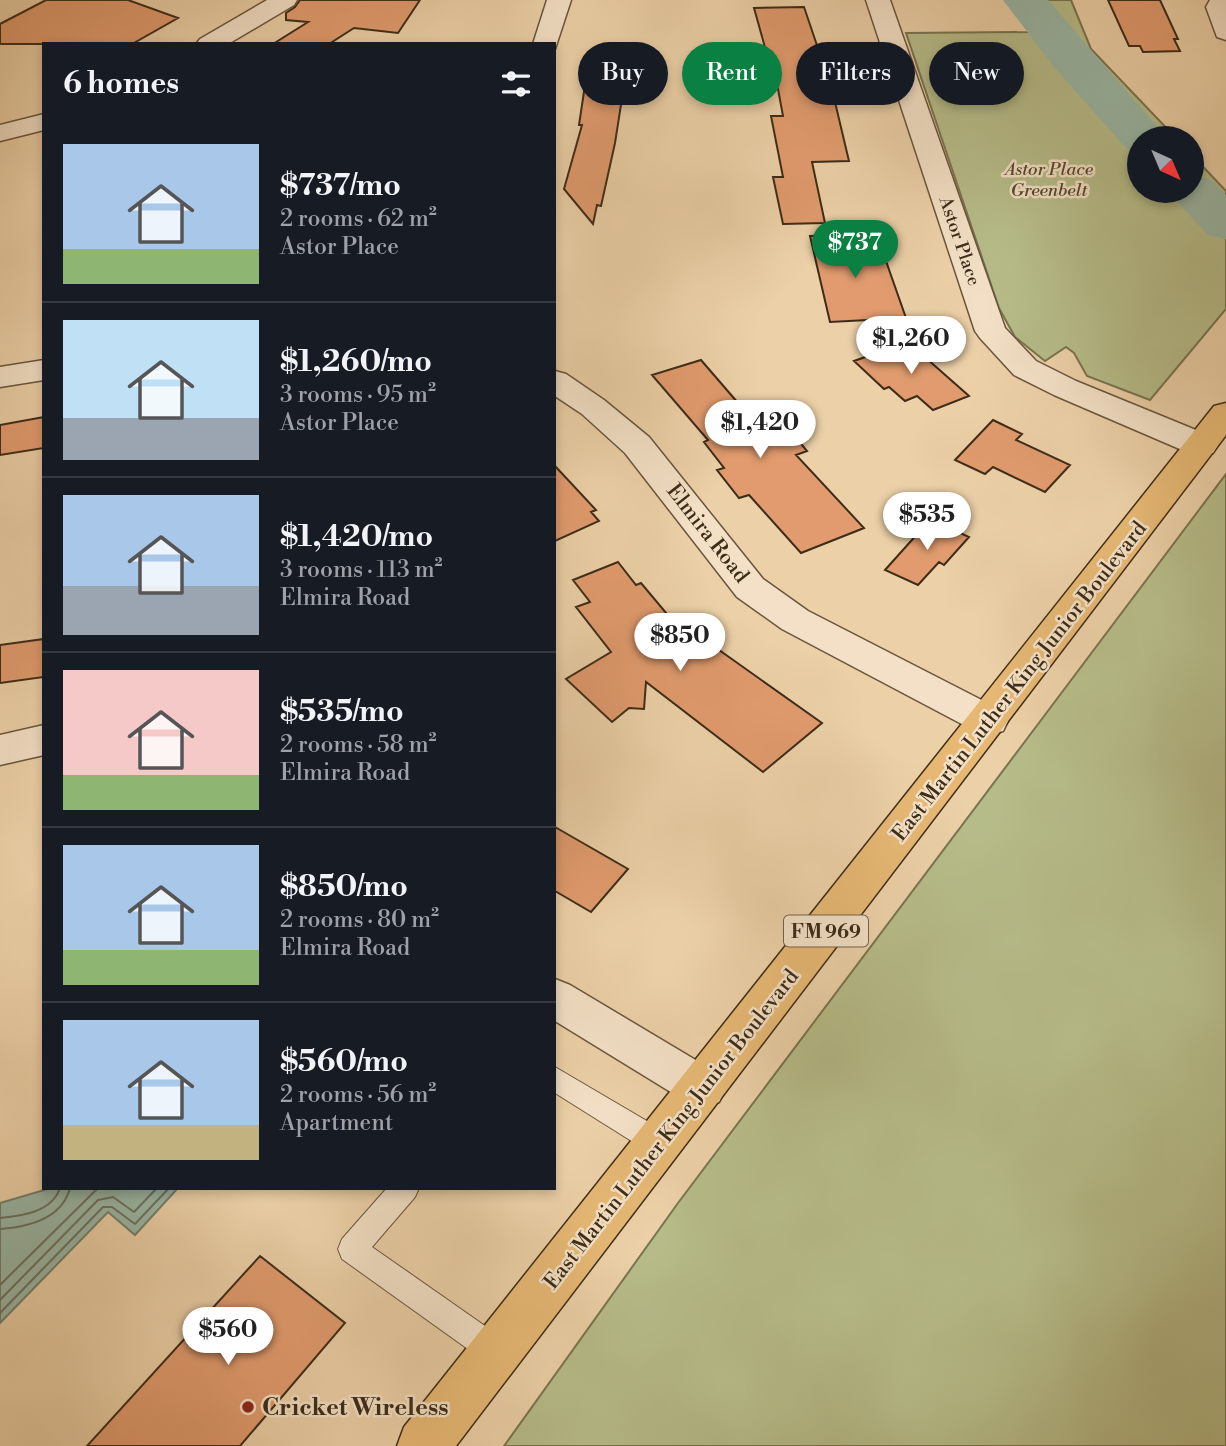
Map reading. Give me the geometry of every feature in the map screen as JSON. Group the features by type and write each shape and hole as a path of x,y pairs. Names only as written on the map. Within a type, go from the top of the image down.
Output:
{"main road":[{"name":"East Martin Luther King Junior Boulevard","path":"423,1446 1214,429"}],"street":[{"path":"212,42 285,0"},
{"path":"547,42 559,0"},
{"name":"Astor Place","path":"878,0 991,331 1025,368 1065,388 1214,429"},
{"path":"1220,4 1226,32"},
{"path":"0,132 42,122"},
{"path":"0,377 42,370"},
{"name":"Elmira Road","path":"556,382 593,407 637,445 750,588 795,620 989,721"},
{"path":"0,750 42,740"},
{"path":"558,1005 703,1088"}],"lane":[{"path":"556,1080 659,1143"},
{"path":"403,1190 352,1250 497,1352"}],"green space":[{"name":"Astor Place Greenbelt","path":"1008,0 1071,0 1091,49 1165,126 1127,126 1127,203 1204,203 1204,168 1226,191 1226,309 1150,400 1087,376 1074,353 1066,347 1045,361 1015,337 999,308 930,105 1024,105 1024,42 929,42 929,101 915,60 915,42 909,42 906,33 1033,32"},
{"path":"1226,474 1226,1446 504,1446 678,1203"}],"water":[{"path":"44,1190 176,1190 135,1235 108,1212 0,1323 0,1203"}],"building":[{"path":"46,0 128,0 178,18 136,42 0,44 0,24"},
{"path":"300,0 420,0 398,33 354,28 332,42 276,42 308,22 286,20 286,13"},
{"path":"1108,0 1160,0 1178,39 1174,39 1180,51 1143,52 1140,46 1129,46"},
{"path":"804,7 816,42 796,42 796,105 836,105 849,161 812,162 825,223 783,224 773,177 783,177 771,116 783,116 782,42 763,42 754,8"},
{"path":"582,105 621,105 601,206 597,205 593,224 564,189 582,125 579,125"},
{"path":"861,235 864,244 880,244 906,318 830,322 810,236"},
{"path":"914,340 918,351 969,396 933,410 917,396 905,401 889,387 884,389 854,361"},
{"path":"701,360 757,425 780,418 807,451 796,455 864,528 801,553 749,495 739,498 717,470 724,468 704,442 708,440 652,375"},
{"path":"42,417 42,448 0,455 0,425"},
{"path":"993,420 1022,434 1016,440 1070,465 1045,492 993,467 985,474 955,460"},
{"path":"556,467 596,510 591,512 599,521 556,541"},
{"path":"928,522 937,522 969,537 944,565 939,562 918,585 885,570"},
{"path":"618,562 636,585 641,583 682,632 688,628 822,723 763,772 646,682 644,709 629,708 612,722 566,679 611,652 576,607 590,602 573,580"},
{"path":"42,639 42,677 0,683 0,645"},
{"path":"556,828 628,869 591,912 556,892"},
{"path":"260,1256 345,1323 240,1446 87,1446"}],"waterway":[{"path":"1025,0 1070,57 1132,126"},
{"path":"1204,202 1226,224"}],"place":[{"name":"Cricket Wireless","path":"248,1407"}]}
